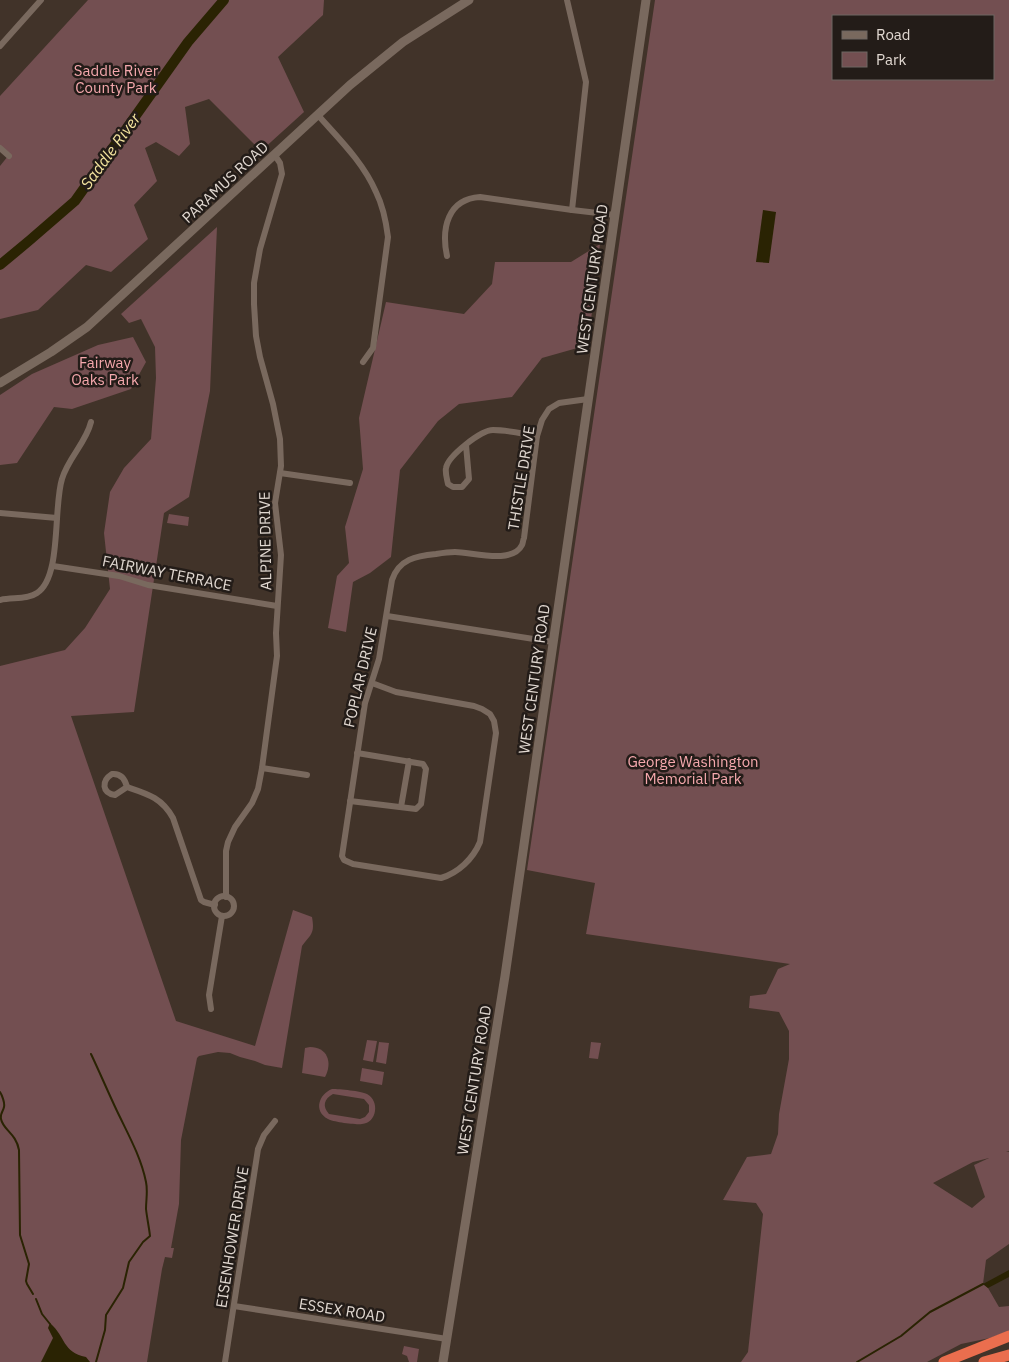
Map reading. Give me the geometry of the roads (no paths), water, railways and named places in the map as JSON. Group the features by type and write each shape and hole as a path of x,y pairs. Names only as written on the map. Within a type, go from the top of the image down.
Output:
{"highway":[{"path":"944,1362 1009,1336"},
{"path":"984,1362 1009,1356"}],"main road":[{"name":"PARAMUS ROAD","path":"0,384 87,327 350,85 403,42 468,0"},
{"name":"WEST CENTURY ROAD","path":"443,1362 505,976 646,0"}],"street":[{"path":"0,46 41,0"},
{"path":"567,0 586,82 572,210"},
{"path":"318,114 364,169 377,192 386,220 388,237 373,348 363,362"},
{"path":"0,148 8,156"},
{"name":"ALPINE DRIVE","path":"226,897 226,851 235,827 255,797 262,768 277,656 277,606 281,555 275,503 281,455 278,422 256,336 254,304 254,283 260,249 282,174 280,163 274,154"},
{"path":"447,256 445,244 448,220 455,207 467,199 480,197 615,214"},
{"name":"THISTLE DRIVE","path":"418,556 454,552 506,556 522,547 537,436 545,414 553,405 565,401 588,399"},
{"path":"0,600 27,597 38,593 47,583 53,566 58,493 61,480 70,460 89,432 91,422"},
{"path":"466,446 468,479 462,486 453,487 448,484 445,468 448,461 466,446 484,432 493,430 537,436"},
{"path":"280,473 350,483"},
{"path":"0,513 57,518"},
{"name":"POPLAR DRIVE","path":"372,683 396,692 474,706 490,714 494,721 496,740 480,842 474,854 450,875 442,878 358,865 348,863 342,856 365,703 379,659 394,572 402,563 418,556"},
{"name":"FAIRWAY TERRACE","path":"53,566 119,576 148,585 277,606"},
{"path":"387,616 553,642"},
{"path":"350,801 416,809 421,804 426,769 423,764 357,753"},
{"path":"401,807 409,761"},
{"path":"262,768 307,775"},
{"path":"127,787 154,797 169,811 201,900 215,905"},
{"path":"226,897 234,904 233,910 227,916 222,916 216,911 215,905 218,899 226,897"},
{"path":"210,1009 209,995 222,916"},
{"name":"EISENHOWER DRIVE","path":"225,1362 258,1149 264,1135 275,1121"},
{"name":"ESSEX ROAD","path":"234,1306 447,1339"}],"waterway":[{"name":"Saddle River","path":"0,265 75,201 188,42 224,0"},
{"path":"91,1054 134,1146 144,1173 147,1185 146,1209 150,1236 143,1242 129,1262 123,1288 106,1315 105,1330 96,1362"},
{"path":"0,1092 4,1103 1,1115 2,1123 13,1136 19,1150 20,1235 29,1264 26,1281 33,1294"},
{"path":"857,1362 901,1336 930,1312 983,1284"},
{"path":"36,1299 42,1314 50,1324"}],"park label":[{"name":"Saddle River County Park","path":"116,78"},
{"name":"Fairway Oaks Park","path":"105,370"},
{"name":"George Washington Memorial Park","path":"693,770"}]}
